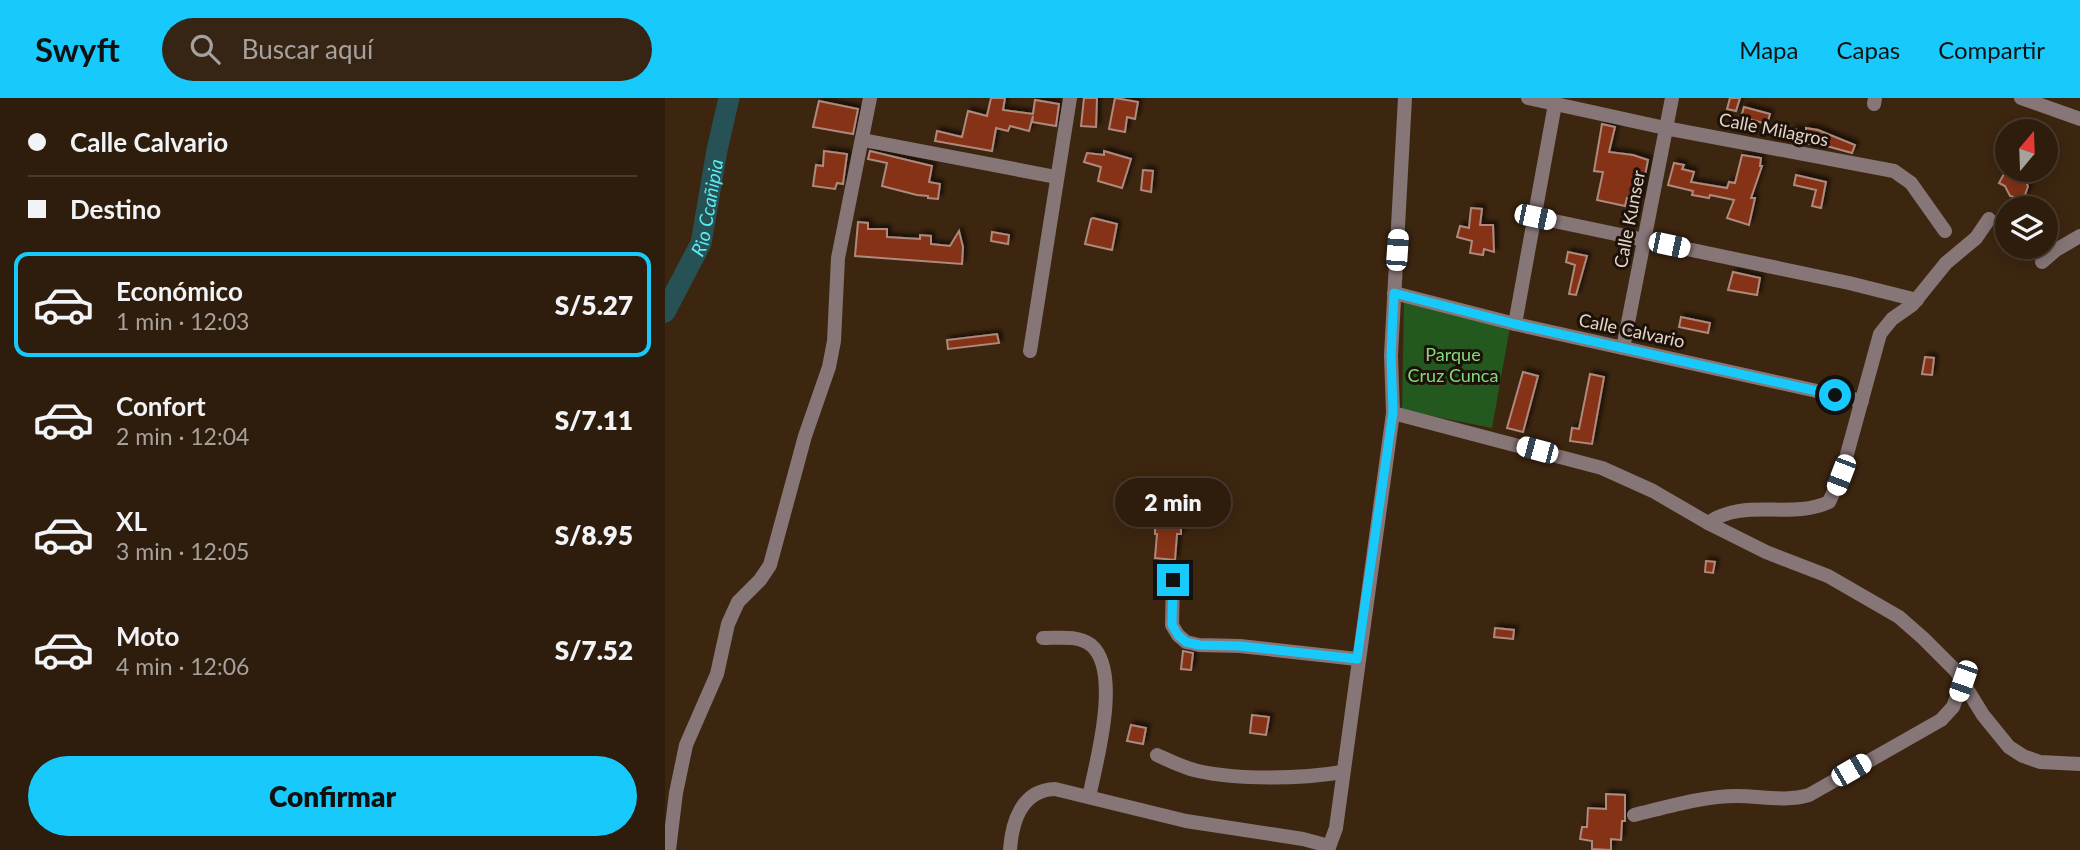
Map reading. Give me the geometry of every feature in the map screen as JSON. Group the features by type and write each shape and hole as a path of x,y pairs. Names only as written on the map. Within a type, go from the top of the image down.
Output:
{"street":[{"path":"669,850 676,793 686,745 717,674 728,624 738,603 770,565 805,436 829,368 834,341 838,258 870,98"},
{"path":"1030,351 1070,98"},
{"path":"1010,850 1014,826 1023,803 1033,794 1055,789 1186,821 1303,839 1329,848 1336,828 1357,659 1393,412 1391,355 1405,98"},
{"name":"Calle Milagros","path":"1528,98 1665,128 1893,171 1911,183 1945,231"},
{"name":"Calle Kunser","path":"1623,348 1672,98"},
{"path":"2021,98 2080,119"},
{"path":"1515,324 1555,104"},
{"path":"863,140 1056,177"},
{"path":"1535,217 1917,300"},
{"path":"1709,523 1733,510 1809,508 1829,502 1841,475 1880,334 1892,319 1917,300 1945,263 1976,238 1989,219"},
{"path":"2042,262 2080,236"},
{"name":"Calle Calvario","path":"1394,293 1515,324 1862,401"},
{"path":"1393,412 1602,468 1653,491 1766,552 1828,576 1899,617 1946,661 2009,747 2023,756 2041,762 2080,764"},
{"path":"1173,580 1172,625 1186,642 1357,659"},
{"path":"1043,638 1078,638 1090,645 1102,662 1107,704 1089,797"},
{"path":"1634,815 1709,798 1738,796 1792,799 1809,795 1941,720 1953,707 1963,681"},
{"path":"1157,755 1199,771 1315,777 1342,772"}],"green space":[{"name":"Parque Cruz Cunca","path":"1404,298 1510,327 1492,428 1402,410"}],"building":[{"path":"991,98 1005,98 1003,110 1033,114 1035,100 1059,104 1056,126 1032,122 1033,116 1029,131 1010,126 1008,131 996,128 992,151 935,141 937,131 962,137 968,111 987,116"},
{"path":"1084,98 1097,98 1096,127 1081,126"},
{"path":"1115,98 1138,102 1135,119 1127,117 1125,132 1109,129"},
{"path":"1730,98 1740,98 1736,111 1727,109"},
{"path":"819,101 858,109 853,134 813,127"},
{"path":"1744,107 1770,114 1767,124 1741,117"},
{"path":"1602,124 1615,127 1609,152 1648,160 1640,200 1627,198 1625,206 1597,200 1603,172 1594,171"},
{"path":"1806,128 1855,145 1852,153 1816,143 1791,141 1793,129 1806,132"},
{"path":"824,151 847,154 843,184 837,183 835,189 813,186 816,165 823,166"},
{"path":"870,151 932,166 929,182 940,184 938,199 882,186 887,163 868,159"},
{"path":"1104,151 1131,159 1122,188 1098,181 1101,167 1084,162 1087,153 1104,155"},
{"path":"1742,155 1761,158 1762,166 1751,198 1755,198 1749,225 1727,218 1734,200 1710,195 1709,198 1692,195 1693,191 1668,185 1674,163 1684,165 1682,169 1694,172 1691,182 1727,188 1729,182 1735,183"},
{"path":"1143,170 1153,171 1151,192 1141,190"},
{"path":"1796,175 1826,182 1821,208 1812,206 1816,190 1794,185"},
{"path":"2026,182 2028,186 2025,195 2010,196 2005,186 1999,183"},
{"path":"1471,208 1482,209 1480,225 1493,225 1494,252 1484,249 1483,255 1470,253 1472,241 1457,237 1460,226 1469,228"},
{"path":"1093,218 1117,224 1112,250 1085,244"},
{"path":"858,222 868,223 868,229 887,229 887,237 920,239 920,235 931,236 931,244 950,246 959,231 963,247 962,264 855,256"},
{"path":"992,232 1009,235 1008,244 991,241"},
{"path":"1568,252 1587,256 1576,295 1569,294 1575,265 1566,262"},
{"path":"1733,272 1760,278 1757,295 1728,290"},
{"path":"1681,317 1710,323 1708,333 1679,327"},
{"path":"997,334 999,343 948,349 947,340"},
{"path":"1925,357 1934,358 1932,375 1922,374"},
{"path":"1523,372 1538,376 1523,432 1507,428"},
{"path":"1590,374 1604,377 1592,444 1570,441 1572,428 1579,429"},
{"path":"1142,504 1151,504 1151,521 1142,521"},
{"path":"1181,524 1181,534 1177,534 1175,560 1155,558 1155,525"},
{"path":"1706,561 1715,562 1713,573 1705,572"},
{"path":"1495,628 1514,630 1513,639 1494,637"},
{"path":"1183,651 1193,653 1191,670 1181,669"},
{"path":"1252,715 1269,717 1266,735 1250,733"},
{"path":"1131,725 1146,728 1143,744 1127,741"},
{"path":"1606,794 1625,795 1625,821 1622,821 1621,840 1611,839 1611,850 1592,849 1592,841 1580,839 1582,827 1587,827 1588,808 1606,809"}],"waterway":[{"name":"Rio Ccañipia","path":"665,312 701,243 729,98"}],"route":[{"path":"1173,580 1172,625 1186,642 1357,659 1373,564 1393,412 1391,355 1394,293 1515,324 1835,395"}]}
